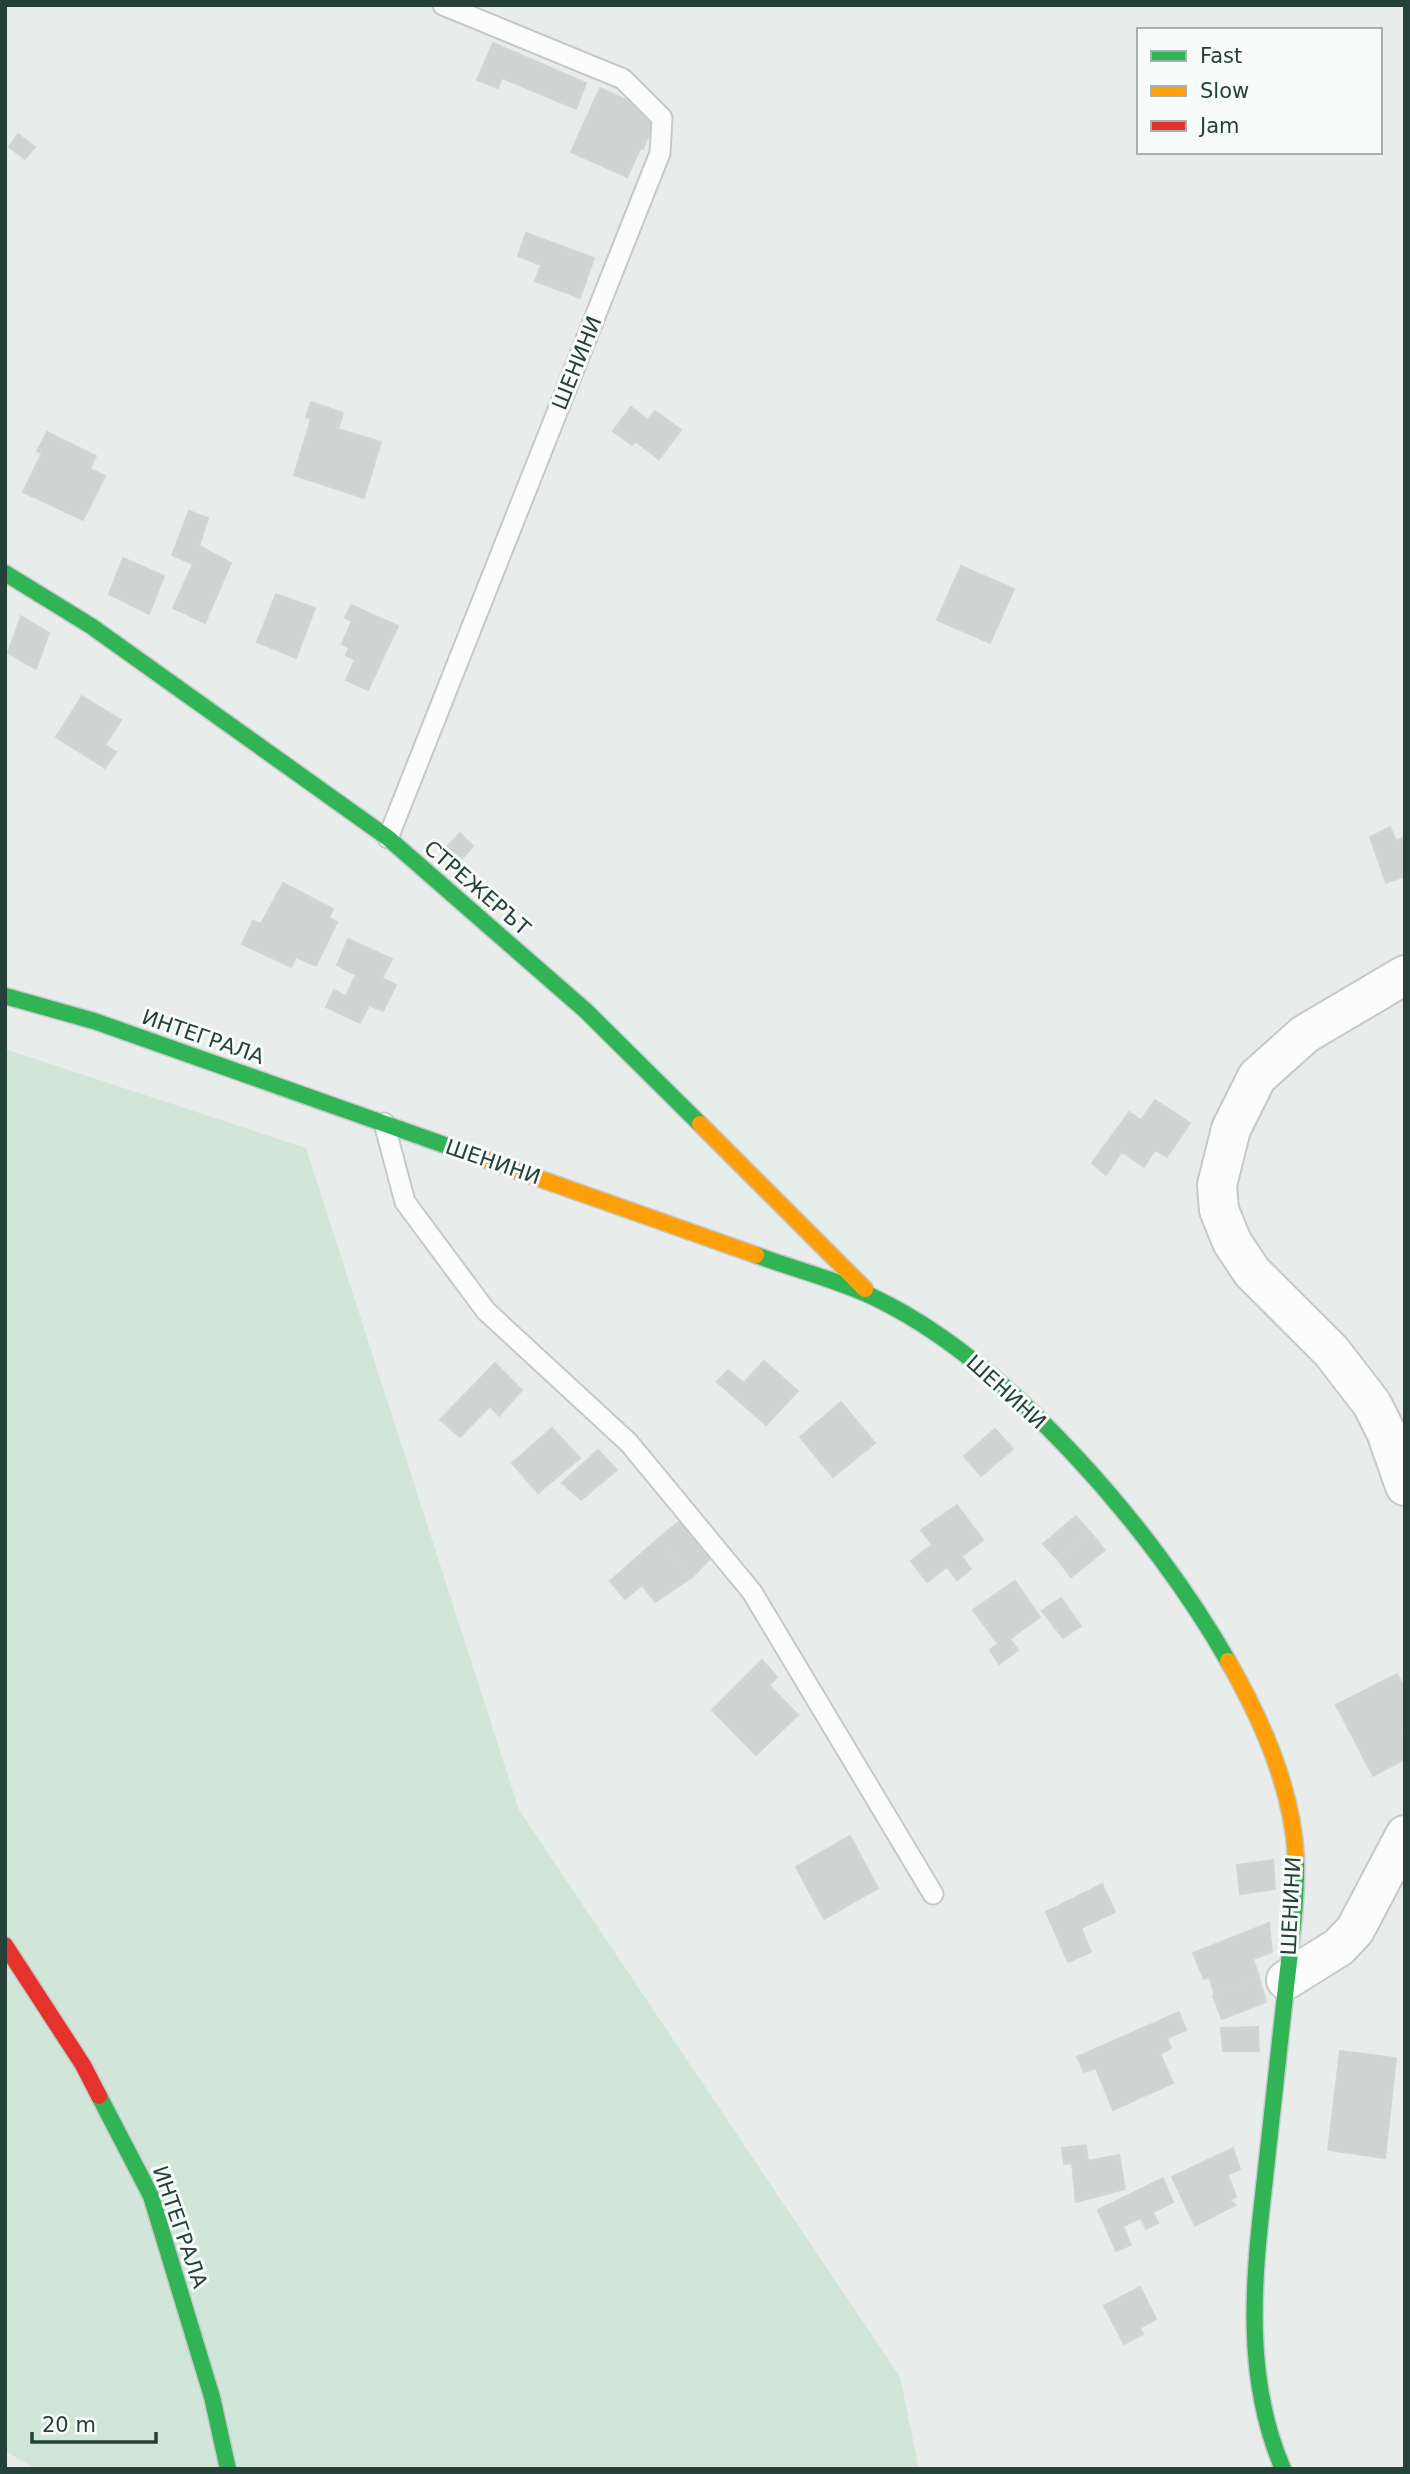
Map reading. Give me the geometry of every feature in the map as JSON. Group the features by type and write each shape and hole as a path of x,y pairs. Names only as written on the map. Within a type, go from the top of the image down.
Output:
{"street":[{"name":"СТРЕЖЕРЪТ","path":"5,573 91,626 388,838 586,1012 872,1296"},
{"path":"1405,975 1305,1034 1256,1077 1231,1129 1217,1185 1219,1210 1232,1242 1252,1272 1331,1350 1372,1404 1386,1432 1405,1486"},
{"name":"ИНТЕГРАЛА","path":"5,996 94,1021 384,1123"},
{"name":"ШЕНИНИ","path":"384,1123 872,1296 953,1345 1059,1439 1181,1581 1223,1650 1256,1717 1293,1828 1297,1867 1295,1913 1256,2272 1259,2399 1270,2446 1283,2469"},
{"name":"ШЕНИНИ","path":"1286,1980 1339,1947 1355,1930 1405,1835"},
{"name":"ИНТЕГРАЛА","path":"5,1945 83,2065 151,2196 212,2397 228,2469"}],"lane":[{"name":"ШЕНИНИ","path":"388,838 660,153 662,118 623,79 443,5"},
{"path":"384,1123 405,1202 486,1311 629,1443 752,1592 933,1894"}],"green space":[{"path":"5,1049 306,1148 519,1810 900,2377 919,2469 37,2469 5,2451"}],"building":[{"path":"493,43 586,83 576,109 502,78 498,88 477,80"},
{"path":"600,88 657,114 643,149 641,147 627,177 571,152"},
{"path":"18,134 35,147 25,159 9,147"},
{"path":"526,233 594,258 580,298 535,281 541,265 518,256"},
{"path":"311,402 343,413 338,429 381,442 364,498 294,475 311,419 306,417"},
{"path":"631,407 648,420 655,411 681,430 659,459 635,441 632,445 613,431"},
{"path":"47,432 96,456 90,469 105,476 83,520 23,492 42,453 37,451"},
{"path":"189,511 208,518 199,546 231,563 205,623 173,608 193,564 172,555"},
{"path":"123,558 164,576 149,614 109,594"},
{"path":"961,566 1014,589 990,643 937,620"},
{"path":"276,594 315,608 296,658 257,642"},
{"path":"351,605 398,626 368,690 346,680 355,660 346,655 349,648 342,644 352,621 345,618"},
{"path":"21,616 49,633 36,669 8,653"},
{"path":"82,696 121,720 105,745 116,752 105,768 56,737"},
{"path":"1390,827 1396,841 1405,837 1405,876 1386,883 1370,837"},
{"path":"460,833 473,846 461,860 447,847"},
{"path":"283,883 333,909 329,918 337,922 316,966 296,957 291,967 242,944 253,921 261,924"},
{"path":"348,939 392,959 382,978 396,985 383,1011 369,1005 360,1023 326,1007 334,990 346,996 356,975 337,965"},
{"path":"1155,1100 1190,1123 1167,1157 1155,1150 1144,1167 1122,1152 1106,1175 1092,1163 1129,1112 1141,1120"},
{"path":"764,1361 798,1391 766,1425 717,1382 728,1370 744,1383"},
{"path":"495,1363 522,1390 499,1416 490,1406 460,1437 440,1420"},
{"path":"841,1402 875,1443 833,1477 800,1437"},
{"path":"552,1428 580,1458 538,1493 512,1463"},
{"path":"995,1429 1013,1449 981,1476 964,1456"},
{"path":"598,1450 617,1470 581,1500 562,1483"},
{"path":"957,1505 983,1540 962,1556 971,1569 957,1580 947,1567 927,1582 911,1561 932,1545 921,1530"},
{"path":"1076,1516 1090,1532 1057,1559 1043,1544"},
{"path":"681,1520 712,1557 692,1577 659,1538"},
{"path":"1090,1532 1105,1550 1071,1577 1057,1559"},
{"path":"659,1538 692,1577 655,1602 642,1585 625,1599 610,1581"},
{"path":"1015,1581 1040,1617 1010,1639 1018,1650 999,1664 990,1650 998,1644 973,1610"},
{"path":"1061,1598 1081,1626 1063,1638 1042,1611"},
{"path":"762,1660 777,1677 769,1685 798,1715 756,1755 712,1710"},
{"path":"1397,1674 1405,1689 1405,1727 1402,1728 1405,1759 1373,1776 1336,1705"},
{"path":"850,1836 878,1888 824,1919 796,1867"},
{"path":"1273,1860 1275,1889 1240,1894 1237,1865"},
{"path":"1102,1884 1115,1912 1081,1928 1091,1952 1068,1962 1046,1912"},
{"path":"1269,1923 1272,1952 1253,1959 1259,1977 1215,1995 1209,1977 1204,1979 1193,1953"},
{"path":"1259,1977 1266,2002 1222,2019 1213,1996"},
{"path":"1179,2012 1186,2030 1167,2038 1171,2048 1160,2054 1173,2083 1113,2110 1096,2068 1084,2072 1077,2057"},
{"path":"1258,2027 1259,2051 1223,2051 1221,2028"},
{"path":"1340,2051 1396,2058 1385,2158 1328,2150"},
{"path":"1086,2145 1088,2161 1119,2155 1125,2189 1076,2202 1072,2163 1064,2164 1062,2148"},
{"path":"1233,2148 1240,2169 1228,2175 1236,2197 1230,2200 1235,2205 1195,2226 1172,2177"},
{"path":"1163,2178 1173,2202 1153,2212 1158,2223 1146,2229 1141,2218 1123,2226 1131,2245 1116,2251 1098,2210"},
{"path":"1140,2287 1156,2319 1140,2328 1143,2334 1124,2344 1104,2306"}],"traffic: fast":[{"path":"5,573 91,626 388,838 586,1011 700,1124"},
{"path":"5,996 94,1021 487,1160"},
{"path":"756,1255 871,1296 922,1324 974,1361 1024,1405 1119,1505 1161,1558 1228,1661"},
{"path":"1283,2469 1262,2400 1257,2365 1255,2294 1260,2223 1293,1928 1296,1859"},
{"path":"99,2096 151,2196 212,2397 228,2469"}],"traffic: slow":[{"path":"700,1124 865,1289"},
{"path":"487,1160 756,1255"},
{"path":"1228,1661 1253,1707 1274,1756 1289,1807 1296,1859"}],"traffic: jam":[{"path":"5,1945 83,2065 99,2096"}]}
